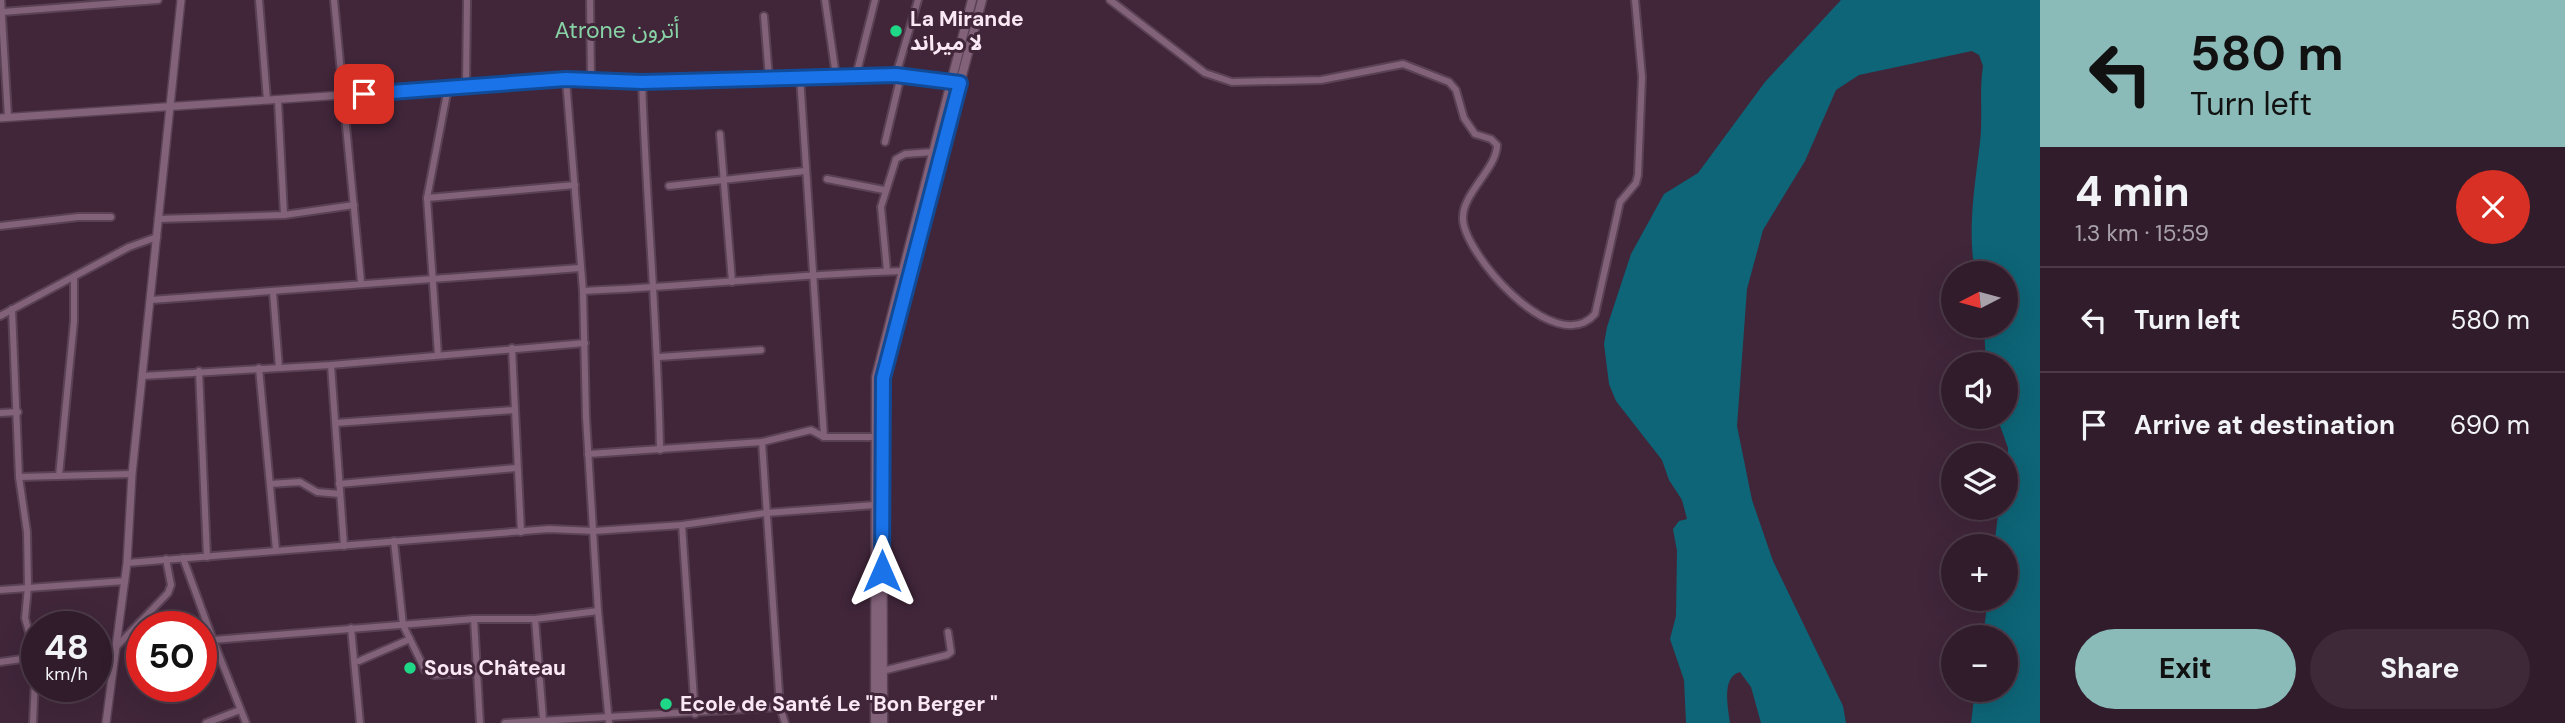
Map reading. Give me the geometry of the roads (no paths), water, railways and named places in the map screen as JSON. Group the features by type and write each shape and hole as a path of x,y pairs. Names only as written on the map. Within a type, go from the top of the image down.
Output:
{"main road":[{"path":"875,723 883,378 956,81 972,0"},
{"path":"883,723 875,505 876,377 933,152 982,0"}],"street":[{"path":"1,0 4,118 566,79 642,82 898,75 956,81"},
{"path":"2,12 74,4 158,0"},
{"path":"106,723 127,563 132,474 181,0"},
{"path":"259,0 267,100"},
{"path":"334,0 360,282"},
{"path":"466,86 467,0"},
{"path":"590,0 591,79"},
{"path":"856,76 875,0"},
{"path":"885,142 898,75 918,0"},
{"path":"1110,0 1188,61 1218,79 1242,82 1321,80 1403,64 1449,82 1455,90 1464,118 1475,134 1491,139 1497,145 1497,154 1479,179 1464,211 1464,225 1496,276 1513,295 1543,318 1567,326 1584,324 1595,314 1620,202 1636,183 1638,175 1642,77 1635,0"},
{"path":"826,1 836,76"},
{"path":"764,16 769,78"},
{"path":"800,77 824,437"},
{"path":"566,79 583,291 588,454 598,611 609,721"},
{"path":"642,82 645,186 659,357 660,450"},
{"path":"438,355 427,198 448,88"},
{"path":"278,101 284,215"},
{"path":"720,134 732,282"},
{"path":"887,271 881,217 884,190 896,159 905,154 933,152"},
{"path":"669,186 805,171"},
{"path":"827,179 884,190"},
{"path":"427,198 575,185"},
{"path":"158,219 284,215 354,205"},
{"path":"0,226 78,217 111,217"},
{"path":"0,316 129,247 157,237"},
{"path":"151,300 273,292 360,282 580,268"},
{"path":"583,291 655,288 813,274 902,271"},
{"path":"59,475 73,332 74,278"},
{"path":"273,292 279,368"},
{"path":"12,309 19,477 27,532 28,587 25,611"},
{"path":"142,376 331,365 585,344"},
{"path":"512,348 521,531"},
{"path":"659,357 761,350"},
{"path":"331,365 344,546"},
{"path":"259,368 276,550"},
{"path":"199,371 206,557"},
{"path":"336,424 514,410"},
{"path":"0,413 18,412"},
{"path":"588,454 762,442 811,430 824,437 874,437"},
{"path":"762,442 780,707 785,723"},
{"path":"339,484 516,468"},
{"path":"19,477 132,474"},
{"path":"270,484 300,482 317,492 340,494"},
{"path":"127,563 558,528 594,531 682,525 766,513 875,505"},
{"path":"682,525 695,714"},
{"path":"394,541 403,625 428,674 476,672"},
{"path":"183,558 202,611"},
{"path":"117,646 168,593 171,585 166,559"},
{"path":"0,590 125,581"},
{"path":"217,640 474,619 535,618 598,611"},
{"path":"535,618 543,719"},
{"path":"474,619 479,723"},
{"path":"474,619 479,723"},
{"path":"351,628 360,723"},
{"path":"882,671 947,655 951,652 948,632"},
{"path":"359,661 410,639"},
{"path":"217,650 246,723"},
{"path":"0,662 21,659"},
{"path":"33,723 34,702"},
{"path":"505,723 543,719 609,721 780,707"},
{"path":"206,723 240,709"}],"water":[{"path":"1841,0 2040,0 2040,723 1971,723 1974,702 2018,702 2018,625 1985,625 1986,611 2018,611 2018,534 1996,534 1997,520 2018,520 2018,443 2006,443 2001,429 2018,429 2018,352 1985,352 1985,338 2018,338 2018,261 1974,261 1973,207 1981,133 1983,66 1979,55 1972,51 1859,75 1836,90 1805,161 1763,230 1747,289 1737,426 1752,500 1773,561 1843,706 1846,723 1761,723 1751,687 1740,672 1734,675 1728,686 1730,723 1686,723 1684,680 1670,639 1676,616 1677,551 1673,529 1679,521 1687,519 1682,500 1669,480 1662,460 1616,401 1609,384 1604,344 1631,254 1664,194 1698,173 1765,82"}],"place":[{"name":"La Mirande لا ميراند","path":"896,31"},
{"name":"Sous Château","path":"410,668"},
{"name":"Ecole de Santé Le \"Bon Berger \"","path":"666,704"}],"district":[{"name":"Atrone أترون","path":"617,30"}]}
